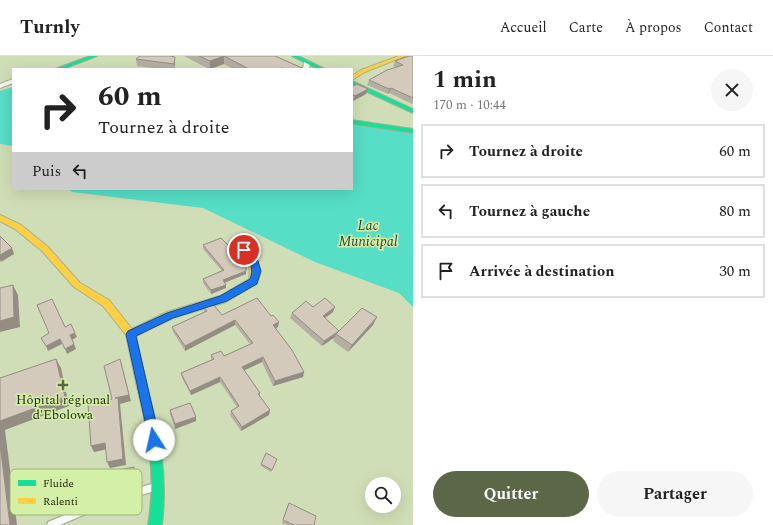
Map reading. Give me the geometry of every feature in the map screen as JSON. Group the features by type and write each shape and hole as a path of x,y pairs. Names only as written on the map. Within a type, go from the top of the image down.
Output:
{"street":[{"path":"61,68 94,56"},
{"path":"294,56 306,66 317,68"},
{"path":"353,77 403,56"},
{"path":"0,86 12,82"},
{"path":"353,83 413,111"},
{"path":"353,122 413,131"},
{"path":"0,218 18,227 45,249 77,285 106,303 131,334 140,380 152,425 159,469 159,503 155,525"},
{"path":"131,334 170,315 223,299 253,281 257,271 254,261 244,250 233,243"}],"lane":[{"path":"142,491 159,486"},
{"path":"51,525 74,515"}],"water":[{"path":"12,87 12,146 0,144 0,91"},
{"name":"Lac Municipal","path":"353,125 413,133 413,307 399,293 315,262 203,208 72,192 69,190 353,190"}],"building":[{"path":"140,56 175,57 174,64 136,59"},
{"path":"199,56 224,56 210,61"},
{"path":"224,56 275,56 302,68 282,68 247,68"},
{"path":"413,56 413,98 369,80 387,70 403,65 395,61"},
{"path":"357,84 368,89 355,96 353,95 353,86"},
{"path":"0,236 12,248 0,255"},
{"path":"221,238 246,263 246,271 223,280 226,285 211,290 203,279 224,270 203,245"},
{"path":"13,285 14,317 0,321 0,288"},
{"path":"257,298 271,316 273,315 279,322 273,325 292,350 304,372 275,381 263,357 242,367 260,393 258,394 270,410 242,427 231,411 239,406 220,377 190,391 181,373 214,359 211,355 221,351 224,356 253,343 235,320 185,346 172,327 207,311 204,307 213,304 222,315"},
{"path":"325,298 335,307 323,316 339,331 324,341 292,313 306,301 313,307"},
{"path":"52,299 65,327 71,324 75,333 70,335 74,344 65,349 60,339 46,346 41,338 49,333 37,305"},
{"path":"362,308 377,317 352,345 336,334"},
{"path":"56,359 65,397 0,421 0,378"},
{"path":"120,359 129,395 115,398 118,398 123,459 107,462 105,443 91,446 88,404 112,399 104,366"},
{"path":"190,403 196,417 175,424 170,410"},
{"path":"0,444 10,525 0,525"},
{"path":"266,453 277,459 272,470 261,464"},
{"path":"134,467 134,469 123,469"},
{"path":"289,503 316,516 314,525 294,525 283,520"}],"traffic: fast":[{"path":"61,68 95,56"},
{"path":"294,56 320,68"},
{"path":"353,83 413,111"},
{"path":"353,122 413,131"},
{"path":"142,387 151,422 157,455 159,489 155,525"}],"traffic: slow":[{"path":"353,77 363,71 403,56"},
{"path":"0,218 18,227 45,249 77,285 106,303 131,334 142,387"},
{"path":"131,334 170,315 223,299 253,281 254,268 251,258 233,243"}],"place":[{"name":"Hôpital régional d'Ebolowa","path":"63,385"}],"route":[{"path":"154,440 152,425 140,380 131,334 170,315 223,299 253,281 257,271 254,261 244,250"}]}
